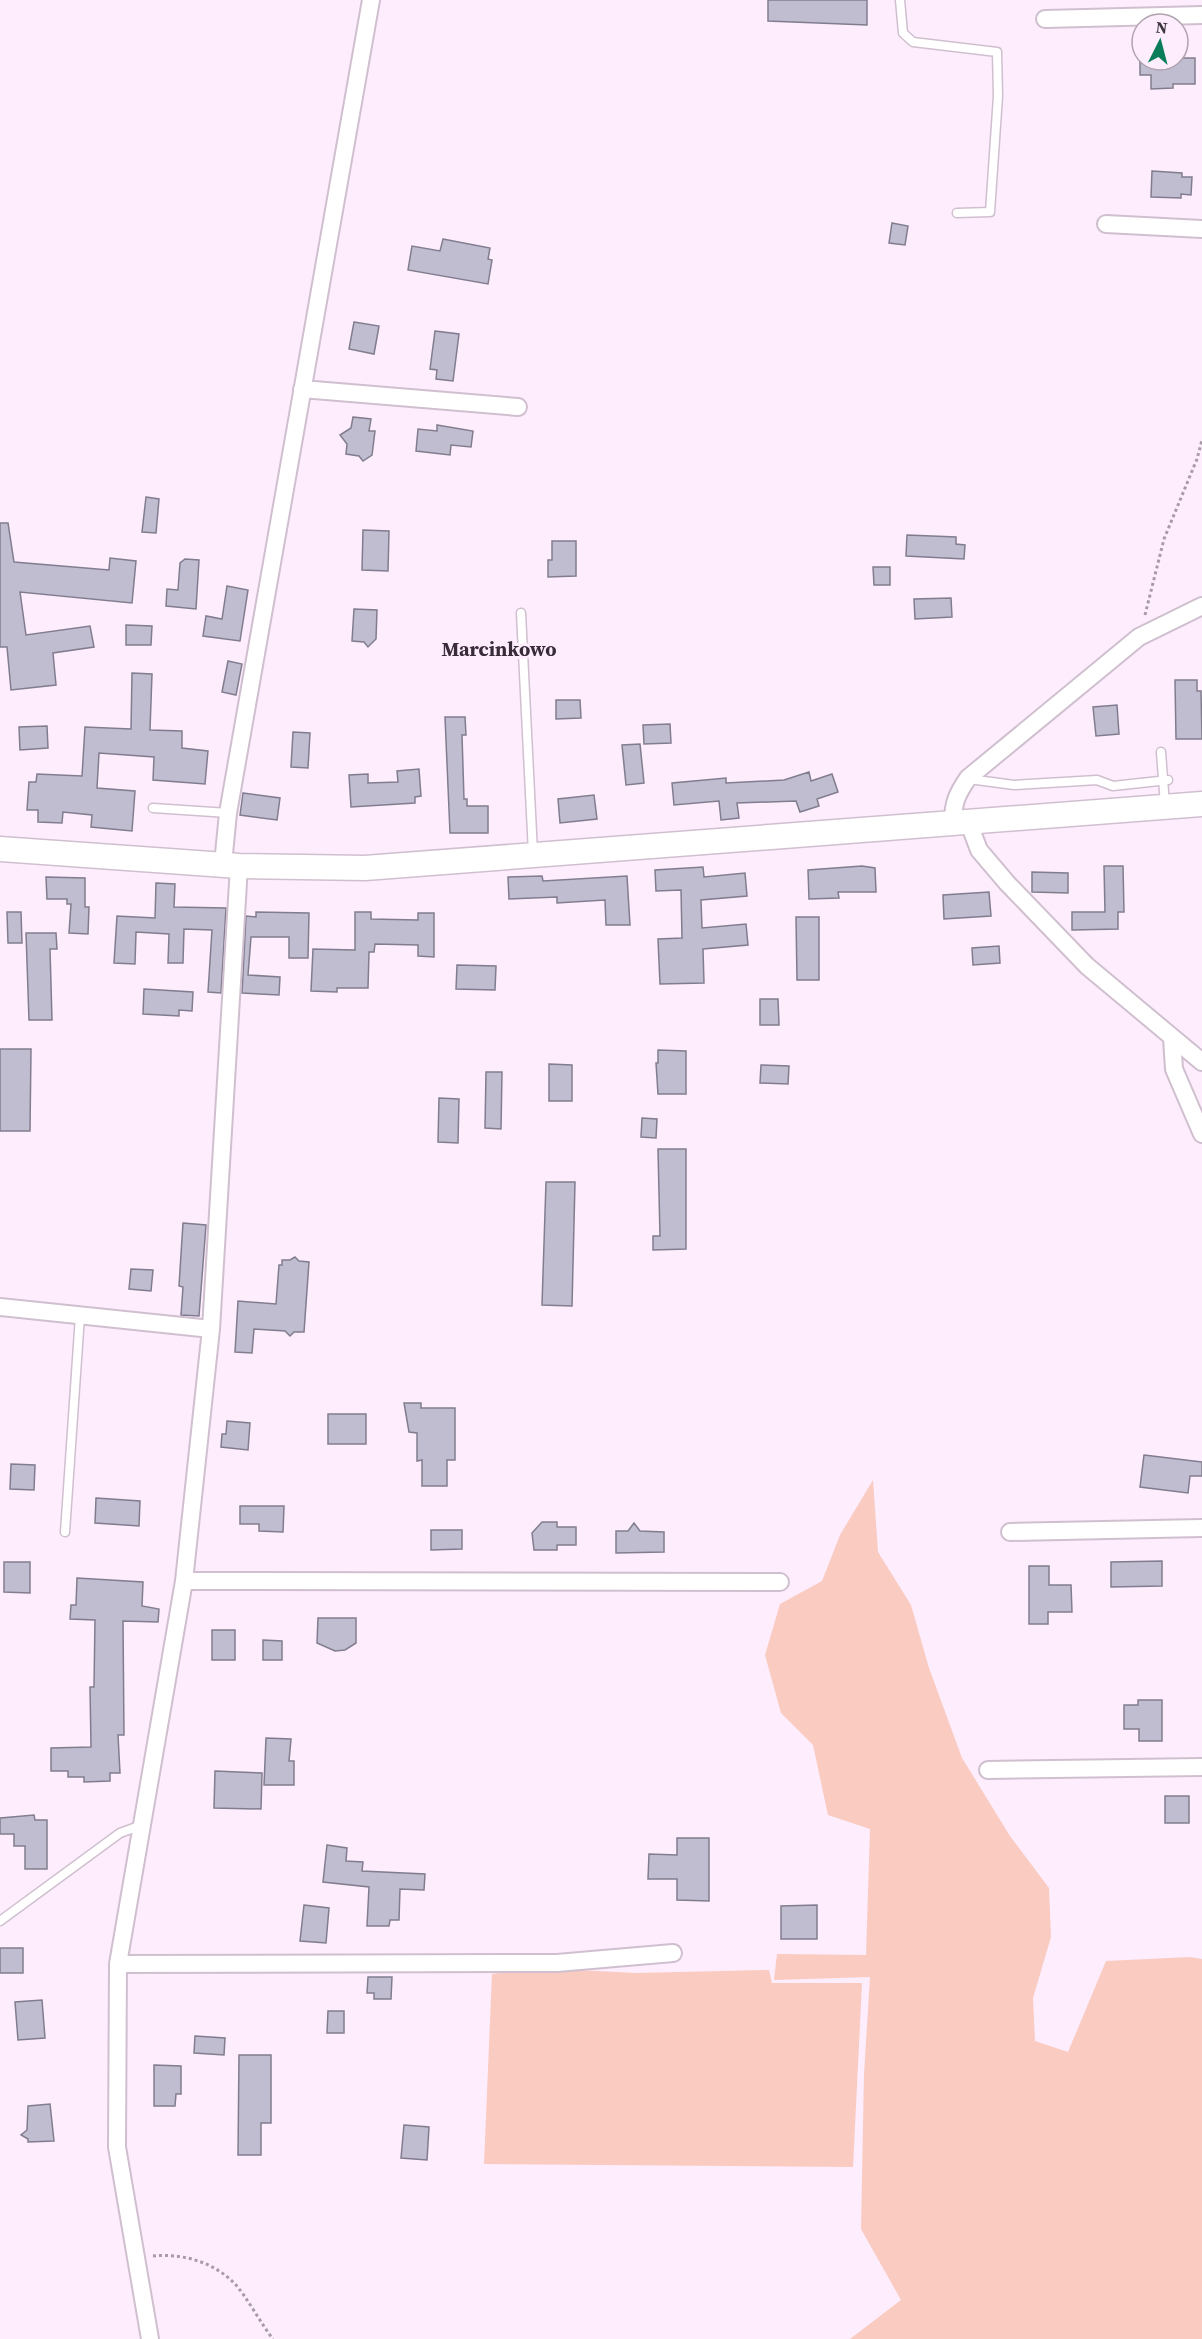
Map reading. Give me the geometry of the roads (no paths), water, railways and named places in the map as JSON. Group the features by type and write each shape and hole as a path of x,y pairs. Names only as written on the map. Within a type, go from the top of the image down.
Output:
{"street":[{"path":"150,2339 117,2147 118,1964 184,1581 211,1329 231,865 228,813 371,0"},
{"path":"1045,19 1202,15"},
{"path":"1106,224 1202,229"},
{"path":"302,389 518,407"},
{"path":"1202,606 1139,637 968,778 957,795 953,807 979,850 1007,883 1087,966 1202,1062"},
{"path":"0,849 231,865 365,868 1202,804"},
{"path":"1172,1038 1174,1069 1202,1134"},
{"path":"0,1307 211,1329"},
{"path":"1010,1532 1202,1528"},
{"path":"184,1581 780,1582"},
{"path":"988,1770 1202,1767"},
{"path":"118,1964 557,1963 673,1953"}],"lane":[{"path":"900,0 903,33 913,42 997,52 998,96 990,212 957,213"},
{"path":"521,614 533,856"},
{"path":"1161,752 1166,780 1165,807"},
{"path":"968,778 1014,785 1097,780 1113,786 1166,780"},
{"path":"153,808 228,813"},
{"path":"65,1532 80,1316"},
{"path":"0,1921 120,1833 142,1825"}],"district":[{"name":"Marcinkowo","path":"499,649"}]}
